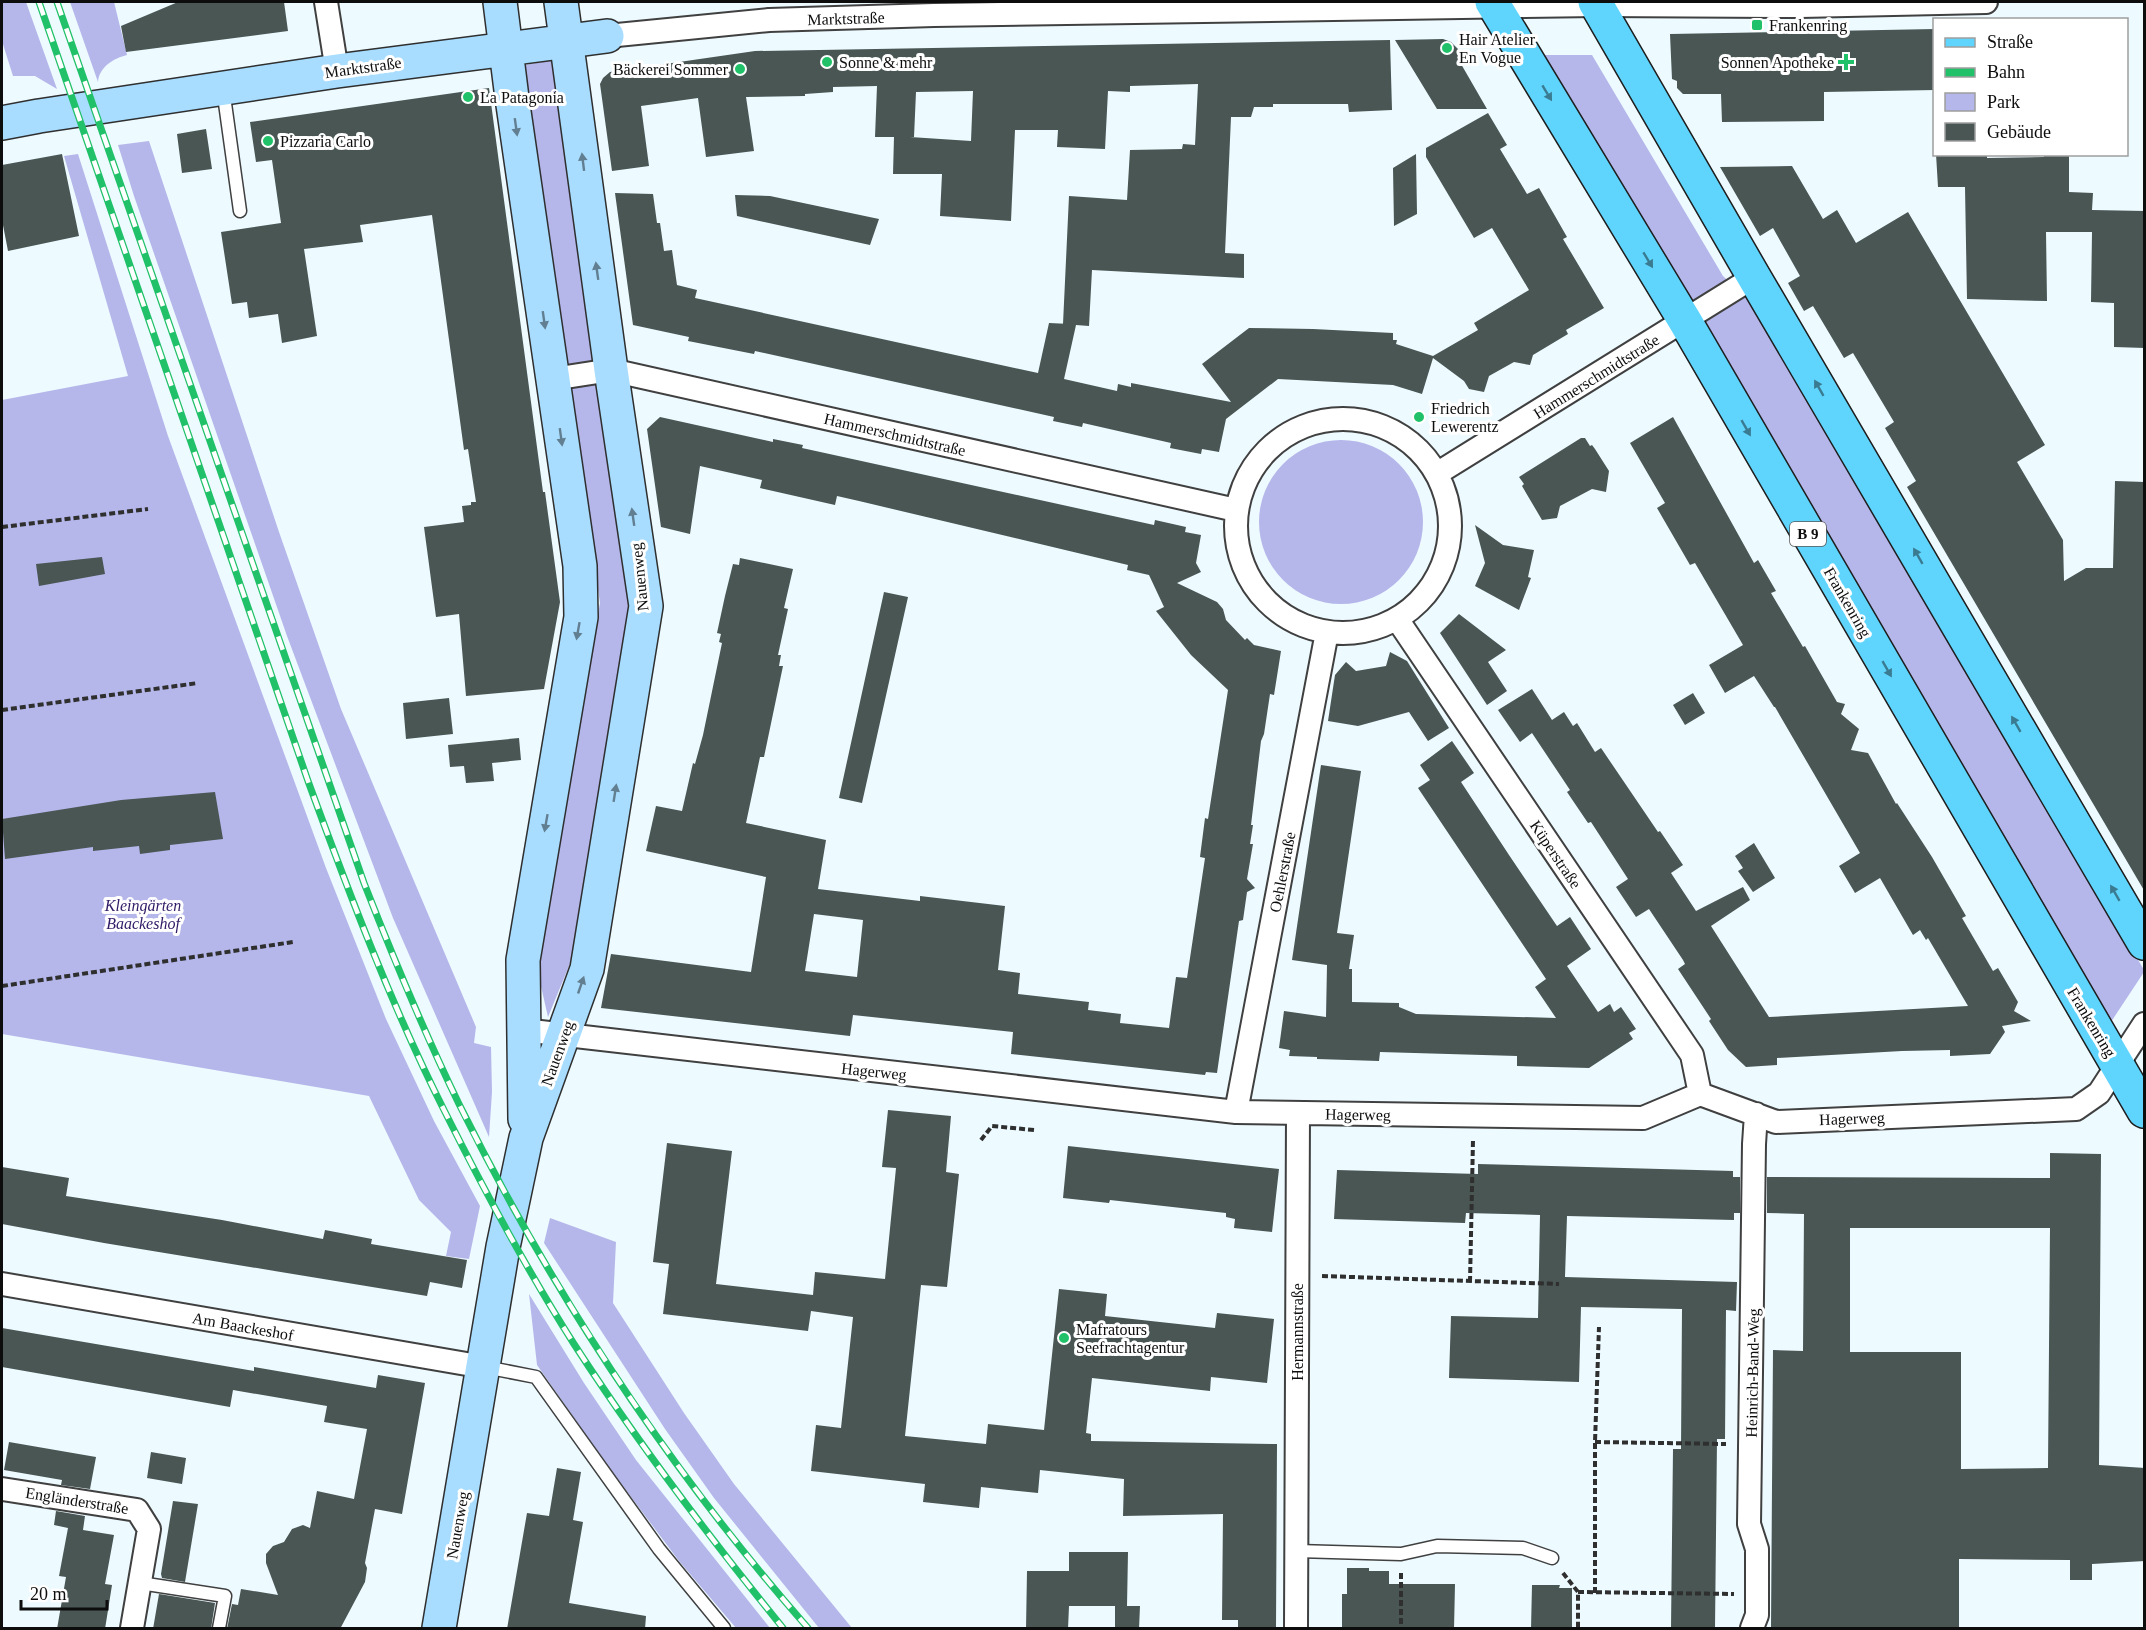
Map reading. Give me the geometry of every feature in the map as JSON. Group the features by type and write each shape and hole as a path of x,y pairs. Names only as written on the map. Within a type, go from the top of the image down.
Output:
{"main road":[{"path":"1596,3 2145,943"},
{"name":"Frankenring","path":"1494,4 1685,321 2145,1112"}],"street":[{"path":"326,2 337,71"},
{"name":"Nauenweg","path":"500,2 580,566 581,618 523,960 525,1138"},
{"name":"Nauenweg","path":"439,1629 502,1247 525,1138 587,969 646,606 561,2"},
{"name":"Marktstraße","path":"2,123 337,71 507,48 769,20 1494,4 1986,2"},
{"name":"Hammerschmidtstraße","path":"1438,473 1754,277"},
{"name":"Hammerschmidtstraße","path":"553,379 611,370 1236,510"},
{"path":"1351,418 1377,423 1401,435 1415,446 1438,473 1448,500 1451,527 1447,555 1431,588 1419,602 1397,619 1375,629 1351,633 1328,632 1300,624 1284,615 1257,590 1243,565 1236,538 1236,510 1244,484 1257,461 1275,442 1298,428 1324,420 1351,418"},
{"name":"Küperstraße","path":"1397,619 1692,1056 1700,1094"},
{"name":"Oehlerstraße","path":"1236,1112 1328,632"},
{"name":"Hagerweg","path":"524,1030 1236,1112 1643,1118 1700,1094 1776,1122 2076,1109 2099,1093 2145,1024"},
{"name":"Hermannstraße","path":"1296,1629 1298,1113"},
{"name":"Heinrich-Band-Weg","path":"1752,1629 1757,1615 1757,1549 1749,1524 1756,1114"},
{"name":"Am Baackeshof","path":"2,1284 484,1367"},
{"name":"Engländerstraße","path":"2,1489 137,1510 149,1529 132,1629"}],"lane":[{"path":"223,88 240,211"},
{"path":"484,1367 536,1377 659,1549 720,1626"},
{"path":"1297,1551 1401,1554 1437,1546 1523,1548 1552,1558"},
{"path":"140,1582 225,1596 219,1629"}],"path":[{"path":"2,527 148,509"},
{"path":"2,710 198,683"},
{"path":"2,986 292,942"},
{"path":"1470,1282 1472,1115"},
{"path":"981,1140 992,1126 1034,1130"},
{"path":"1297,1277 1559,1284"},
{"path":"1595,1593 1595,1442 1599,1327"},
{"path":"1595,1442 1751,1444"},
{"path":"1401,1554 1401,1629"},
{"path":"1552,1558 1578,1592 1578,1629"},
{"path":"1578,1592 1757,1594"}],"green space":[{"path":"2,2 26,2 57,89 35,76 13,76 2,41"},
{"path":"70,2 114,2 127,55 108,64 101,72 98,82"},
{"path":"1539,55 1592,55 1723,276 1756,308 2144,970 2107,1028"},
{"path":"554,60 633,611 574,954 548,1017 535,960 600,603 525,65"},
{"path":"149,141 279,532 341,709 476,1027 474,1043 491,1047 492,1092 489,1137 393,918 287,636 134,196 118,145"},
{"name":"Kleingärten Baackeshof","path":"78,154 168,436 326,868 386,1019 434,1121 480,1206 469,1259 446,1256 451,1232 419,1200 369,1096 2,1034 2,400 128,376 64,156"},
{"path":"1341,440 1357,441 1373,446 1387,453 1399,464 1410,476 1417,490 1422,506 1422,538 1417,554 1410,568 1399,580 1387,591 1373,598 1357,603 1341,604 1325,603 1309,598 1295,591 1283,580 1272,568 1265,554 1260,538 1259,522 1260,506 1265,490 1272,476 1283,464 1295,453 1309,446 1325,441"},
{"path":"550,1218 616,1242 613,1303 684,1413 734,1484 852,1628 819,1628 714,1498 665,1429 544,1243"},
{"path":"529,1294 584,1383 636,1460 770,1628 736,1628 679,1561 607,1465 537,1365"}],"building":[{"path":"178,2 284,2 288,31 126,52 121,26"},
{"path":"1933,29 1933,90 1824,92 1824,121 1722,122 1721,94 1683,94 1677,88 1677,81 1672,79 1670,34"},
{"path":"1443,39 1451,42 1463,54 1457,57 1487,109 1437,109 1395,40"},
{"path":"1390,40 1392,110 1349,112 1348,104 1273,104 1273,107 1254,107 1251,117 1231,117 1225,253 1244,254 1244,278 1092,270 1089,326 1076,325 1064,379 1117,391 1118,384 1131,387 1131,383 1231,402 1202,364 1249,328 1393,333 1393,340 1397,340 1396,344 1433,356 1478,330 1474,323 1529,290 1492,228 1474,238 1426,157 1426,148 1488,113 1507,145 1500,149 1527,194 1539,188 1567,237 1563,239 1604,308 1566,330 1568,334 1533,355 1530,365 1514,362 1489,376 1484,392 1469,389 1464,381 1433,358 1422,394 1393,385 1278,379 1226,419 1219,452 1202,449 1201,454 1170,448 1171,443 1083,423 1082,427 1053,421 1054,417 755,351 754,354 688,341 689,337 633,325 615,193 653,194 664,251 672,250 677,285 697,290 695,298 1038,373 1049,323 1063,324 1069,196 1127,200 1130,150 1182,149 1183,144 1195,145 1198,84 1130,86 1130,92 1108,91 1105,149 1057,147 1058,130 1015,130 1011,221 940,216 942,174 893,174 894,137 875,137 877,86 833,87 833,92 805,94 805,96 746,97 754,151 706,157 698,98 641,106 649,166 612,171 600,84 603,78 610,72 755,51","holes":["973,91 971,141 910,137 914,137 916,92"]},
{"path":"489,88 560,602 544,689 466,696 459,614 436,617 424,527 464,522 462,506 476,502 468,449 464,450 432,215 360,225 363,242 304,249 317,336 282,343 278,314 249,318 247,302 232,304 221,232 281,223 272,160 256,162 250,122"},
{"path":"206,129 212,169 182,173 177,134"},
{"path":"62,154 79,236 8,251 2,220 2,165"},
{"path":"1416,154 1417,214 1394,226 1393,168"},
{"path":"1936,156 1987,156 1987,158 2069,156 2069,192 2093,193 2092,210 2145,211 2145,348 2114,347 2114,303 2091,302 2092,232 2046,232 2047,301 1967,299 1965,187 1938,187"},
{"path":"1792,166 1823,219 1837,210 1856,243 1908,212 2045,445 2017,462 2063,540 2064,581 2086,568 2113,568 2115,481 2145,482 2145,892 1907,487 1916,481 1885,428 1894,422 1853,353 1844,358 1813,306 1804,311 1788,283 1800,276 1773,228 1760,236 1720,167"},
{"path":"735,195 770,196 879,219 870,245 737,216"},
{"path":"660,417 773,442 773,439 803,445 802,448 1154,525 1155,520 1186,527 1185,532 1201,535 1196,563 1201,572 1177,583 1217,602 1223,609 1226,620 1245,640 1247,638 1254,645 1281,651 1274,695 1270,694 1261,741 1251,825 1253,825 1250,844 1253,844 1247,879 1255,888 1247,892 1243,920 1239,921 1217,1073 1206,1072 1205,1075 1011,1054 1013,1032 853,1015 850,1036 601,1008 611,954 751,972 766,877 646,851 656,806 682,811 693,763 695,764 703,735 722,643 719,642 721,634 717,633 725,596 733,564 739,565 740,558 793,569 784,608 788,609 778,655 781,655 779,666 783,666 764,757 760,757 746,823 826,840 818,889 920,901 920,896 1005,906 998,970 1020,973 1018,994 1089,1002 1088,1010 1121,1014 1120,1023 1169,1028 1176,977 1187,978 1205,858 1200,857 1205,818 1208,819 1228,690 1191,655 1156,611 1164,607 1149,575 1127,570 1128,565 837,496 835,505 760,488 762,480 700,466 690,534 661,527 647,429","holes":["814,914 863,920 857,977 805,971"]},
{"path":"1673,417 1754,563 1758,560 1776,591 1771,593 1803,647 1805,646 1837,702 1845,704 1841,714 1859,729 1851,750 1868,753 1896,804 1932,857 1966,916 1962,918 1993,971 1998,968 2018,1002 2014,1011 2031,1021 2002,1026 2005,1032 1990,1054 1950,1056 1950,1050 1902,1051 1777,1058 1777,1065 1746,1067 1728,1050 1709,1021 1711,1019 1678,969 1685,964 1683,960 1649,909 1636,917 1616,887 1628,879 1591,822 1588,823 1567,792 1570,790 1532,733 1520,742 1498,710 1532,689 1552,720 1564,712 1573,726 1577,723 1595,752 1601,748 1683,865 1671,873 1696,911 1743,887 1750,900 1711,926 1769,1017 1968,1006 1928,938 1926,940 1920,930 1913,935 1880,878 1855,893 1839,866 1860,853 1775,707 1754,676 1725,693 1709,665 1743,645 1695,563 1690,565 1657,508 1665,503 1630,443"},
{"path":"1581,438 1585,438 1590,446 1592,445 1609,471 1606,492 1592,489 1560,506 1557,518 1542,520 1519,477"},
{"path":"1475,525 1503,545 1534,550 1528,577 1531,578 1519,610 1475,586 1485,563"},
{"path":"102,557 105,574 39,586 36,564"},
{"path":"884,592 908,597 862,803 839,798"},
{"path":"1459,614 1506,650 1488,662 1507,691 1487,705 1440,633"},
{"path":"1390,652 1407,661 1449,728 1428,741 1409,712 1358,726 1328,721 1335,675 1346,662 1356,671 1386,666"},
{"path":"1693,693 1705,713 1685,725 1673,705"},
{"path":"449,698 453,734 406,739 403,703"},
{"path":"519,738 521,760 492,763 494,781 466,783 464,766 450,767 448,745"},
{"path":"1452,741 1474,773 1461,782 1509,855 1557,926 1570,917 1591,949 1567,966 1598,1012 1610,1004 1614,1012 1621,1007 1636,1029 1629,1033 1633,1039 1589,1068 1517,1066 1517,1056 1380,1052 1379,1061 1289,1056 1290,1050 1279,1048 1284,1011 1326,1017 1327,965 1292,960 1321,765 1361,771 1337,933 1354,935 1349,969 1352,969 1352,1002 1399,1003 1399,1007 1416,1014 1556,1018 1535,987 1546,979 1418,788 1430,780 1420,765"},
{"path":"215,792 223,839 170,845 170,850 140,854 139,846 93,851 93,847 5,859 2,819 121,800"},
{"path":"1754,843 1775,878 1753,892 1738,871 1743,868 1735,856"},
{"path":"888,1110 951,1116 946,1172 959,1174 947,1287 921,1285 905,1436 986,1444 988,1424 1044,1430 1059,1289 1107,1294 1105,1316 1215,1328 1217,1313 1274,1319 1267,1383 1211,1377 1210,1391 1092,1378 1086,1433 1091,1434 1091,1441 1277,1444 1276,1629 1238,1629 1238,1620 1222,1620 1223,1514 1123,1516 1124,1479 1040,1470 1038,1493 981,1487 979,1508 923,1502 925,1484 811,1471 816,1425 841,1428 853,1317 811,1311 808,1331 663,1314 669,1264 653,1262 667,1143 732,1151 716,1284 813,1295 815,1272 885,1279 896,1168 882,1167"},
{"path":"1068,1146 1279,1169 1272,1232 1234,1228 1235,1219 1226,1217 1226,1213 1110,1200 1109,1203 1063,1198"},
{"path":"2050,1153 2101,1154 2099,1465 2145,1468 2145,1561 2092,1564 2092,1580 2070,1580 2070,1560 1959,1559 1959,1629 1771,1628 1773,1350 1803,1351 1804,1214 1767,1213 1767,1177 2050,1178","holes":["1850,1228 2050,1228 2048,1468 1961,1469 1961,1352 1850,1352"]},
{"path":"1478,1164 1733,1171 1733,1177 1740,1177 1740,1213 1734,1213 1734,1220 1567,1216 1565,1277 1737,1282 1736,1311 1726,1310 1725,1439 1717,1439 1715,1629 1671,1629 1673,1449 1681,1449 1682,1309 1581,1307 1579,1382 1449,1378 1451,1316 1538,1318 1540,1215 1466,1213 1465,1223 1334,1219 1337,1170 1478,1174"},
{"path":"2,1167 69,1178 66,1196 222,1220 323,1239 325,1230 372,1239 371,1244 467,1260 462,1288 430,1282 427,1296 2,1224"},
{"path":"2,1328 254,1371 254,1367 376,1388 378,1375 425,1383 402,1514 375,1509 365,1563 367,1568 365,1582 340,1629 227,1629 232,1604 238,1605 241,1589 278,1595 266,1563 266,1554 273,1546 284,1542 292,1529 303,1525 310,1528 317,1491 354,1499 367,1429 324,1422 327,1406 233,1390 230,1407 2,1367"},
{"path":"9,1442 96,1457 90,1489 61,1485 62,1480 4,1470"},
{"path":"151,1452 186,1458 182,1484 147,1478"},
{"path":"557,1468 581,1472 573,1520 583,1522 569,1603 646,1616 645,1629 507,1629 527,1513 549,1516"},
{"path":"173,1501 198,1504 185,1582 162,1578 161,1574"},
{"path":"56,1511 85,1516 83,1530 114,1535 105,1584 112,1585 105,1629 57,1629 66,1577 59,1576 68,1528 54,1525"},
{"path":"1069,1552 1128,1552 1127,1606 1069,1606 1068,1629 1026,1629 1027,1571 1069,1571"},
{"path":"1347,1568 1389,1571 1389,1584 1455,1584 1454,1629 1342,1629 1342,1594 1347,1594"},
{"path":"1532,1585 1560,1585 1559,1588 1572,1588 1572,1629 1531,1629"},
{"path":"159,1594 215,1603 211,1629 153,1629"},
{"path":"1115,1606 1140,1606 1139,1629 1115,1629"}],"railway":[{"path":"39,2 308,781 355,907 425,1072 491,1200 574,1344 675,1489 783,1628"},
{"path":"57,2 364,883 446,1077 533,1243 617,1378 661,1443 708,1506 808,1628"}],"place":[{"name":"Frankenring","path":"1757,25"},
{"name":"Hair Atelier En Vogue","path":"1447,48"},
{"name":"Sonne & mehr","path":"827,62"},
{"name":"Sonnen Apotheke","path":"1846,62"},
{"name":"Bäckerei Sommer","path":"740,69"},
{"name":"La Patagonia","path":"468,97"},
{"name":"Pizzaria Carlo","path":"268,141"},
{"name":"Friedrich Lewerentz","path":"1419,417"},
{"name":"Mafratours Seefrachtagentur","path":"1064,1338"}]}
